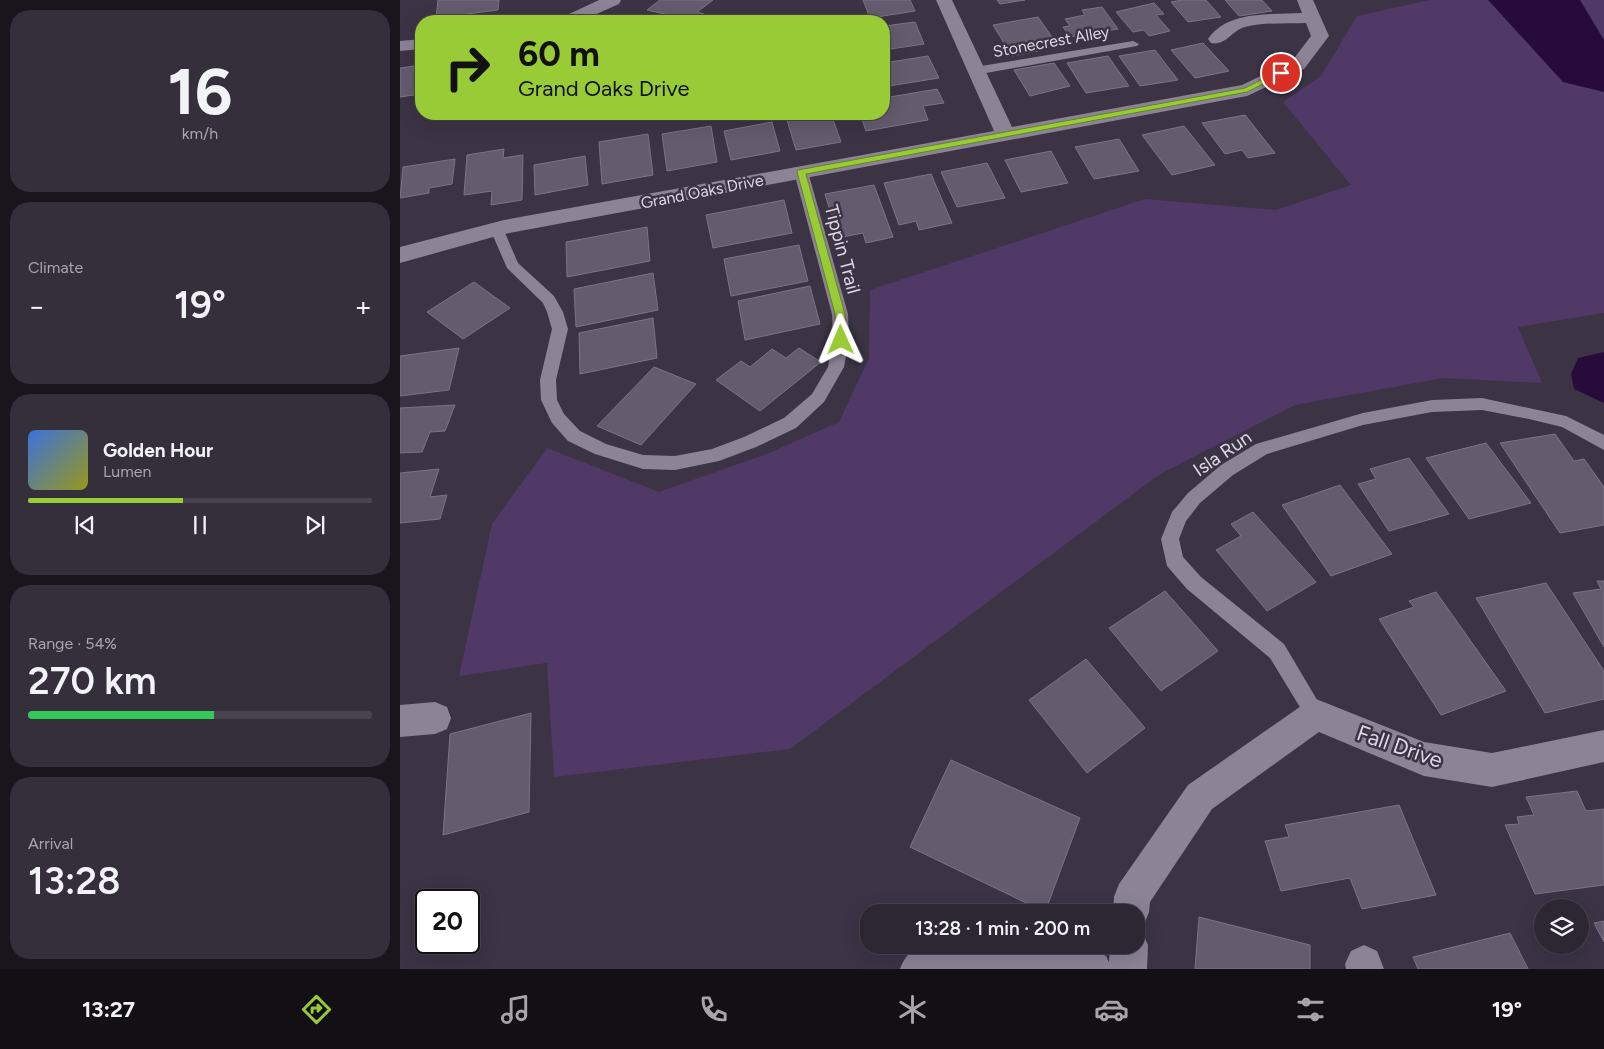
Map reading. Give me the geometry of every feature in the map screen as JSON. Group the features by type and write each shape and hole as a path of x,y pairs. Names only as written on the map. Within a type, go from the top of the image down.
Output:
{"street":[{"path":"580,15 613,0"},
{"path":"944,0 1005,134"},
{"path":"1217,39 1228,28 1244,22 1309,8"},
{"name":"Grand Oaks Drive","path":"400,255 497,229 1247,90 1298,65 1320,36 1309,8"},
{"path":"400,46 415,45"},
{"path":"1132,904 1132,897 1200,797 1316,715"},
{"name":"Fall Drive","path":"1316,715 1424,759 1492,770 1604,746"},
{"path":"400,721 435,718"},
{"path":"919,969 923,965 961,952 1004,954 1092,969"},
{"path":"1128,969 1129,954"}],"lane":[{"name":"Stonecrest Alley","path":"975,71 1133,44"},
{"name":"Tippin Trail","path":"497,229 512,265 549,300 555,312 560,329 548,380 549,400 558,418 574,436 601,449 643,462 675,463 712,456 750,442 790,423 818,398 836,367 841,340 840,314 801,172"},
{"name":"Isla Run","path":"1316,715 1277,651 1194,583 1174,560 1170,539 1178,517 1194,498 1227,470 1262,449 1363,419 1432,406 1482,404 1529,413 1566,422 1604,443"}],"shaded area":[{"path":"1429,0 1604,0 1604,313 1518,327 1542,383 1443,378 1295,405 1160,474 790,749 554,777 547,663 459,676 492,524 547,448 659,492 769,453 839,422 869,358 870,290 1145,199 1276,210 1351,185 1283,102 1321,76 1357,16"},
{"path":"1488,0 1580,0 1604,40 1604,92 1563,82"},
{"path":"1604,352 1604,403 1574,389 1571,374 1578,358"}],"building":[{"path":"438,0 499,0 498,10 459,15 436,15"},
{"path":"660,0 713,0 697,12 704,14 703,15 669,15 647,10"},
{"path":"863,0 910,0 915,11 889,15 869,15"},
{"path":"997,0 1025,0 1000,4"},
{"path":"1206,0 1221,17 1188,22 1171,2"},
{"path":"1225,0 1262,0 1272,11 1239,16"},
{"path":"1154,3 1164,14 1156,15 1170,31 1149,36 1144,30 1133,32 1116,12"},
{"path":"1102,7 1118,29 1070,37 1063,27 1070,26 1065,19 1085,15 1082,10"},
{"path":"1038,17 1052,37 1031,41 1038,51 1012,56 993,25"},
{"path":"915,22 924,44 890,49 890,25"},
{"path":"1203,43 1229,71 1195,78 1171,50"},
{"path":"1155,50 1178,80 1140,86 1119,56"},
{"path":"928,56 939,78 890,86 890,62"},
{"path":"1108,56 1129,86 1086,93 1067,63"},
{"path":"1054,63 1070,86 1030,96 1014,70"},
{"path":"415,66 415,95 400,97 400,68"},
{"path":"937,89 944,103 923,106 928,120 866,131 862,120 890,120 890,97"},
{"path":"1245,115 1275,153 1248,158 1242,150 1225,154 1202,123"},
{"path":"787,120 833,120 841,142 796,150"},
{"path":"772,122 780,151 731,160 724,131"},
{"path":"711,126 717,162 667,171 662,134"},
{"path":"1184,126 1215,165 1172,175 1142,135"},
{"path":"648,134 653,175 602,184 599,142"},
{"path":"1119,139 1139,171 1094,179 1075,147"},
{"path":"504,149 503,158 523,155 522,200 491,205 492,191 464,195 467,155"},
{"path":"1051,151 1068,183 1021,192 1005,160"},
{"path":"585,156 588,185 535,195 534,165"},
{"path":"455,159 452,184 429,188 429,193 400,198 403,167"},
{"path":"987,163 1005,198 957,207 941,172"},
{"path":"931,174 952,223 919,230 916,221 899,225 884,183"},
{"path":"874,185 893,237 866,243 863,233 838,238 825,194"},
{"path":"784,200 792,233 713,248 706,215"},
{"path":"647,227 650,261 567,277 566,242"},
{"path":"799,245 808,281 731,296 724,259"},
{"path":"653,273 658,310 576,327 574,289"},
{"path":"474,282 510,308 463,339 427,312"},
{"path":"810,286 820,324 745,340 738,301"},
{"path":"653,318 657,358 580,374 579,333"},
{"path":"459,348 449,390 400,396 400,356"},
{"path":"799,348 821,362 760,411 716,380 741,361 750,367 772,349 786,358"},
{"path":"654,367 696,384 641,445 597,426"},
{"path":"455,405 445,431 430,432 422,452 400,453 400,408"},
{"path":"1555,434 1574,461 1584,459 1604,487 1604,525 1560,533 1500,443"},
{"path":"1486,443 1531,503 1469,519 1426,458"},
{"path":"1409,458 1449,514 1389,531 1358,484 1376,479 1370,469"},
{"path":"439,469 430,497 447,495 440,519 400,523 400,473"},
{"path":"1340,485 1392,554 1331,576 1282,505"},
{"path":"1253,512 1316,582 1267,611 1216,550 1241,536 1231,524"},
{"path":"1597,581 1604,581 1604,647 1573,593 1601,589"},
{"path":"1546,583 1604,671 1604,699 1545,713 1476,598"},
{"path":"1165,591 1218,651 1161,691 1109,628"},
{"path":"1436,592 1506,691 1441,715 1379,619 1414,607 1409,601"},
{"path":"1086,659 1145,728 1087,773 1029,700"},
{"path":"531,713 529,812 443,835 450,734"},
{"path":"951,760 1080,818 1048,904 1028,904 910,847"},
{"path":"1577,791 1586,811 1604,809 1604,885 1535,894 1505,825 1519,824 1517,817 1534,815 1526,797"},
{"path":"1399,805 1436,895 1362,909 1350,878 1281,891 1265,841 1289,837 1285,825"},
{"path":"1199,917 1310,945 1310,969 1195,969"},
{"path":"1604,921 1604,942 1594,923"},
{"path":"1510,933 1528,969 1418,969 1413,957"}],"route":[{"path":"841,340 840,314 801,172 1247,90 1281,73"}]}
